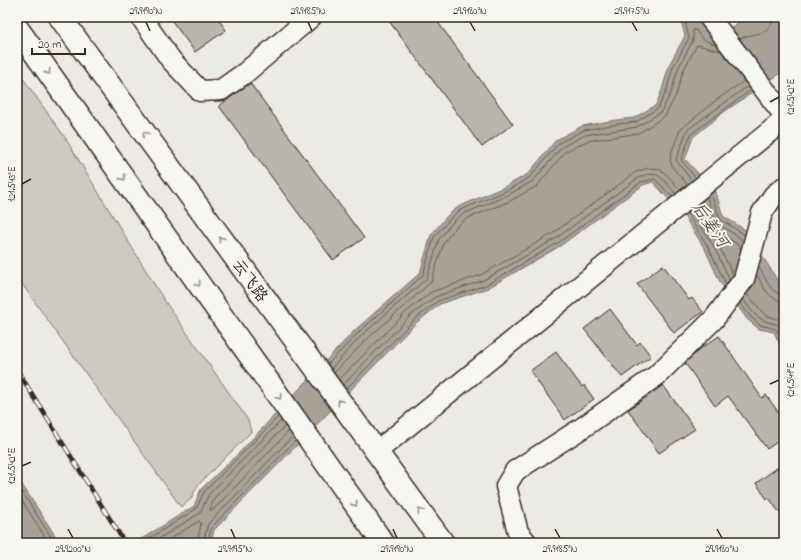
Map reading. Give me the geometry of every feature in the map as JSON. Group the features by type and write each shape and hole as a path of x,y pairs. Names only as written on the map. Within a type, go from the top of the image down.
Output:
{"main road":[{"name":"云飞路","path":"60,17 443,543"},
{"path":"17,28 383,543"}],"street":[{"path":"141,17 171,60 200,91 222,90 245,73 311,17"},
{"path":"709,17 784,115"},
{"path":"376,452 784,120"},
{"path":"527,543 518,532 506,486 515,471 582,428 656,376 714,319 744,279 762,213 774,195 784,186"}],"shaded area":[{"path":"17,70 64,136 164,300 248,420 251,432 198,485 191,499 181,507 17,277"}],"water":[{"name":"后姜河","path":"680,17 700,17 708,32 718,36 742,20 756,20 761,17 784,17 784,71 724,112 693,137 685,159 716,193 723,216 747,231 778,281 784,288 784,346 780,345 774,332 759,329 747,319 720,282 705,249 684,216 653,182 643,185 560,246 488,288 440,304 416,323 214,530 211,543 135,543 194,506 201,489 237,455 355,330 420,273 431,235 447,216 458,207 504,187 528,174 556,140 582,126 634,118 656,105 669,65 685,36"},
{"path":"17,477 60,543 22,543 17,535"}],"building":[{"path":"169,17 217,17 226,30 195,52"},
{"path":"386,17 434,17 513,124 482,147"},
{"path":"250,83 364,238 333,260 219,106"},
{"path":"663,265 689,300 692,298 703,312 674,333 637,284"},
{"path":"610,309 637,345 640,342 651,356 622,377 584,329"},
{"path":"719,336 762,398 766,395 784,420 784,437 767,449 728,396 715,406 685,363 700,349"},
{"path":"556,352 582,387 584,385 594,399 565,420 530,371"},
{"path":"663,385 695,429 659,453 628,410"},
{"path":"784,463 784,519 756,483"}],"railway":[{"path":"17,370 125,543"}]}
